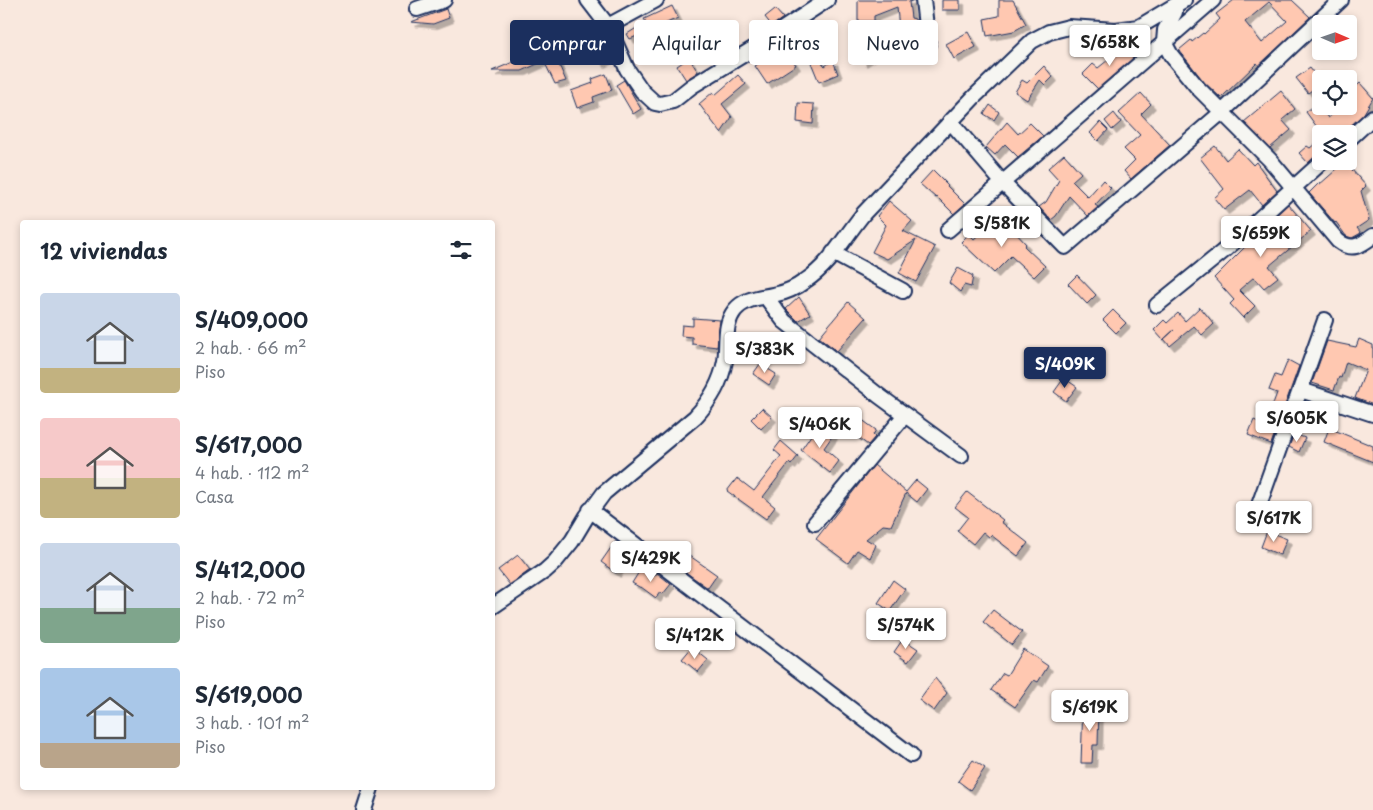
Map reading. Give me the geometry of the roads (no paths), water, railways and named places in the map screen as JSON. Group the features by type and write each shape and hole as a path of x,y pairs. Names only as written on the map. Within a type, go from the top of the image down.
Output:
{"street":[{"path":"417,9 444,0"},
{"path":"588,0 603,20"},
{"path":"619,20 656,0"},
{"path":"624,60 642,91 655,103 660,104 673,101 692,86 827,0"},
{"path":"923,0 925,20"},
{"path":"948,230 1212,0"},
{"path":"950,121 1002,182 1065,247 1222,112 1342,0"},
{"path":"1180,3 1164,30 1164,42 1171,55 1192,81 1270,160 1326,228 1344,246 1351,248 1360,246 1373,236"},
{"path":"495,605 555,562 572,541 590,510 613,484 695,417 704,407 715,390 723,371 726,331 735,310 746,301 779,294 803,283 826,264 864,213 950,121 1032,42 1040,36 1069,27 1103,30 1139,27 1180,3"},
{"path":"1357,132 1373,117"},
{"path":"1157,305 1226,249 1313,170"},
{"path":"833,253 903,291"},
{"path":"766,297 784,322 961,456"},
{"path":"1254,520 1325,320"},
{"path":"1301,390 1373,414"},
{"path":"815,523 905,415"},
{"path":"590,510 911,754"},
{"path":"364,810 369,790"}]}
